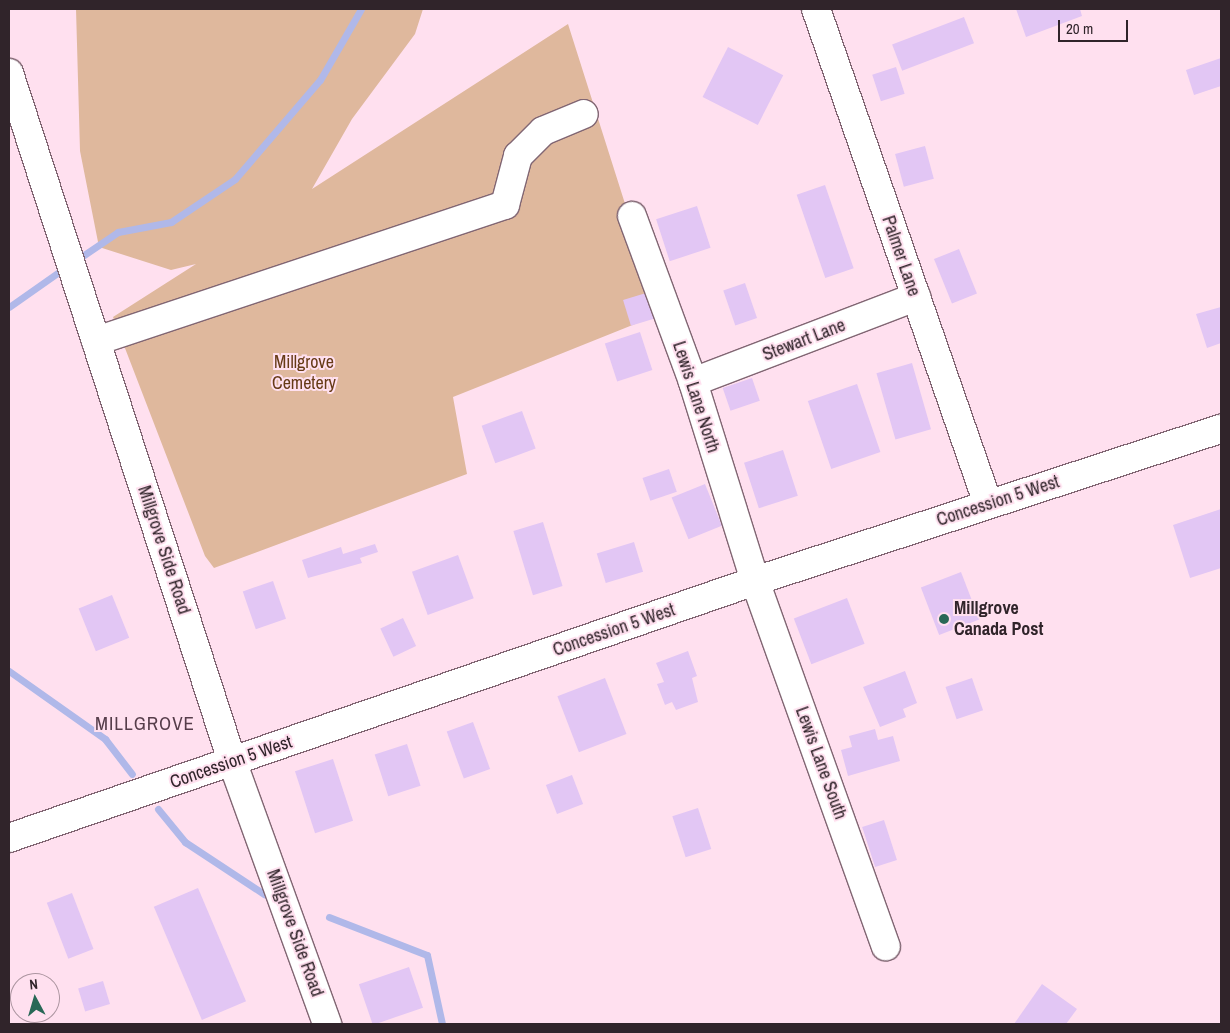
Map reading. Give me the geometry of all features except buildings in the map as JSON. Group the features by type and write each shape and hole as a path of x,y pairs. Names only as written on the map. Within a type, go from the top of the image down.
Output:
{"main road":[{"name":"Palmer Lane","path":"816,9 988,504"},
{"name":"Millgrove Side Road","path":"9,73 232,761 327,1024"},
{"path":"96,341 505,205 518,156 543,130 584,114"},
{"name":"Lewis Lane North","path":"632,216 693,382 755,581"},
{"name":"Stewart Lane","path":"693,382 916,297"},
{"name":"Concession 5 West","path":"9,838 755,581 1221,429"},
{"name":"Lewis Lane South","path":"755,581 886,946"}],"green space":[{"name":"Millgrove Cemetery","path":"76,9 423,9 415,34 352,119 312,189 568,24 660,314 453,397 467,474 214,568 205,556 113,317 196,264 171,270 99,247 80,151"}],"waterway":[{"path":"75,261 118,232 171,222 235,179 320,80 361,9"},
{"path":"9,307 66,267"},
{"path":"9,671 105,739 132,774"},
{"path":"158,809 185,842 264,894"},
{"path":"329,917 427,955 442,1024"}],"place":[{"name":"Millgrove Canada Post","path":"944,619"}],"district":[{"name":"MILLGROVE","path":"145,724"}]}
